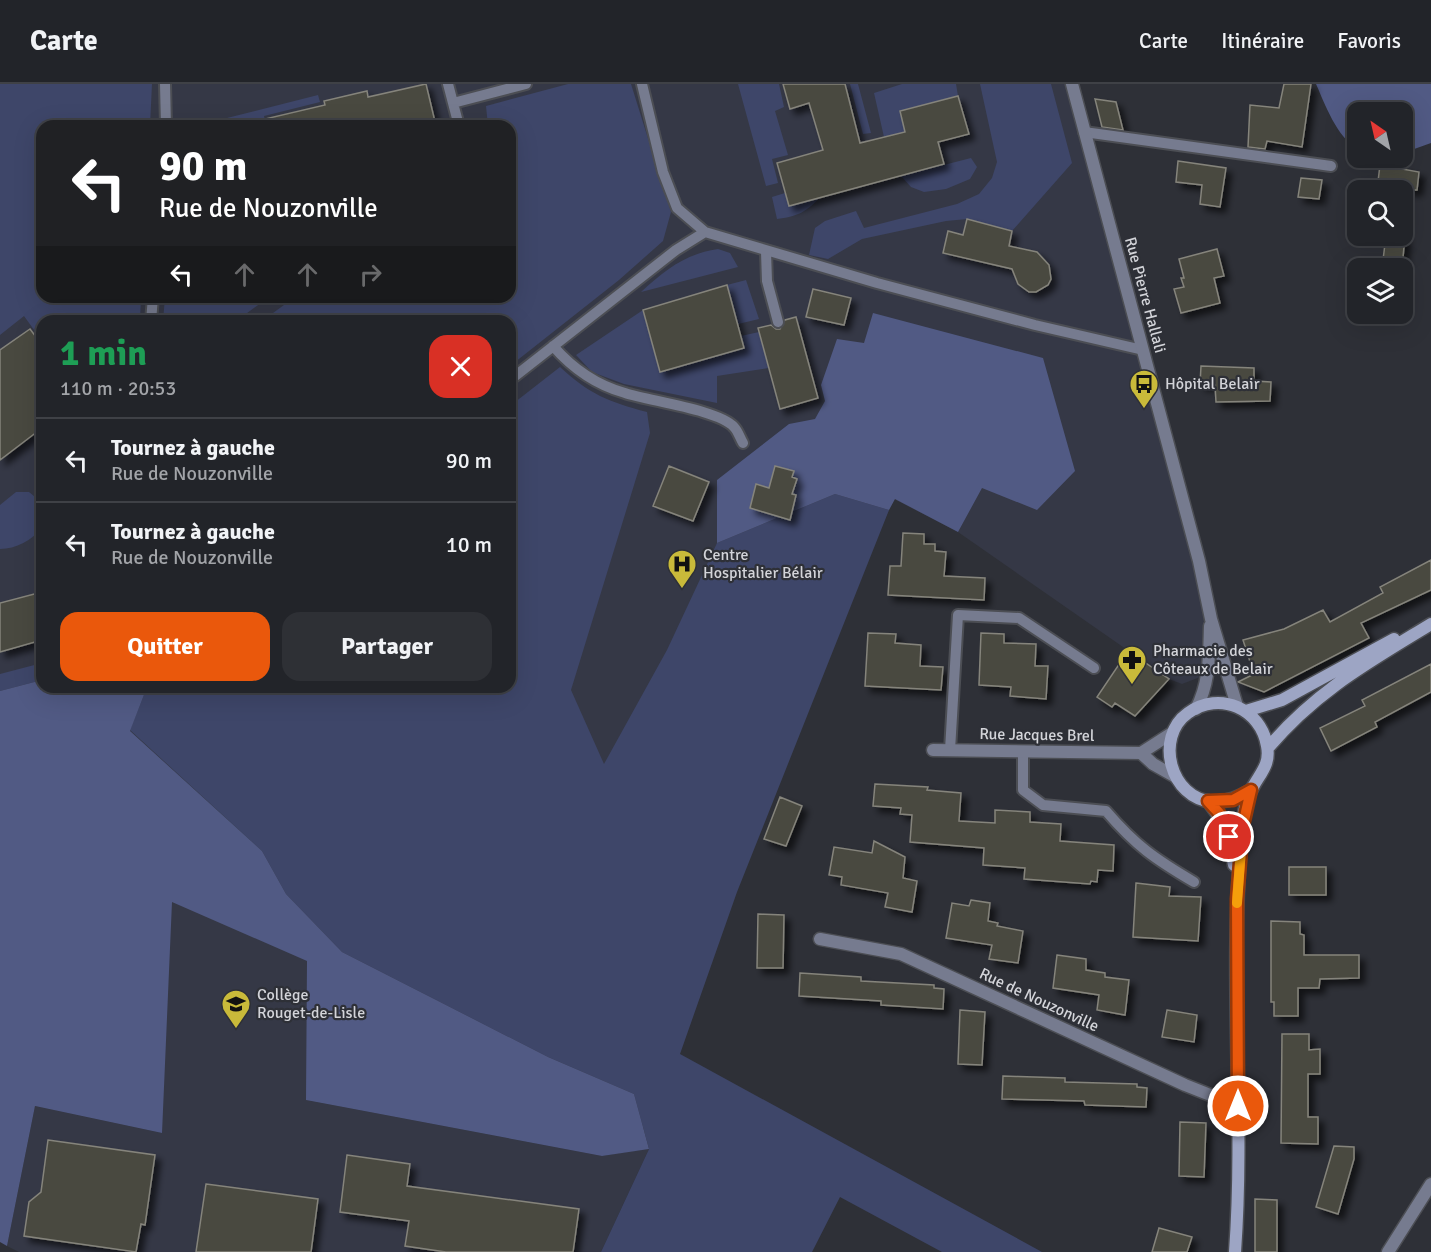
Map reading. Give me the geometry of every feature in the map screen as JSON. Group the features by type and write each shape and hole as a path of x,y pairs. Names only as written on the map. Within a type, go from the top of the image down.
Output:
{"main road":[{"path":"1237,899 1232,849 1225,825 1208,801 1184,788 1176,777 1169,760 1172,733 1187,713 1206,704 1224,703 1242,708 1282,700 1389,640 1431,623"},
{"path":"1268,748 1295,717 1330,687 1431,623"},
{"path":"1208,801 1233,800 1251,790 1261,778 1266,766 1268,748 1262,728 1242,708"},
{"path":"1235,1252 1238,1106 1237,899 1243,825 1251,790"}],"street":[{"name":"Rue Pierre Hallali","path":"1072,84 1199,561 1211,619 1242,708"},
{"name":"Rue Pierre Hallali","path":"1196,709 1204,695 1208,674 1211,619"},
{"path":"1172,733 1141,753 1153,764 1176,777"},
{"name":"Rue Jacques Brel","path":"933,750 1141,753"},
{"name":"Rue de Nouzonville","path":"820,939 902,954 1185,1085 1238,1106"},
{"path":"1388,1252 1431,1184"}],"lane":[{"path":"165,84 166,120"},
{"path":"448,84 457,120"},
{"path":"453,103 526,84"},
{"path":"642,84 663,172 677,208 705,232 766,252 1035,325 1143,350"},
{"path":"1084,132 1331,166"},
{"path":"516,375 676,249 705,232"},
{"path":"766,252 767,282 778,322"},
{"path":"553,346 567,362 593,381 623,393 705,413 734,426 743,443"},
{"path":"950,750 958,615 1019,618 1094,668"},
{"path":"1023,751 1023,790 1043,806 1106,812 1131,841 1194,882"}],"shaded area":[{"name":"Centre Hospitalier Bélair","path":"0,84 1070,84 1211,619 1208,674 1182,684 1169,679 958,532 894,499 801,706 634,1151 649,1149 601,1252 19,1252 7,1246 35,1106 162,1133 0,826","holes":["306,1100 632,1151 602,1156"]},
{"path":"0,84 152,84 150,120 36,120 36,303 141,303 140,315 36,315 36,333 24,316 0,335"},
{"path":"568,84 631,84 671,212 663,241 619,280 516,361 516,315 270,315 287,303 516,303 516,120 487,120 486,106"},
{"path":"738,84 779,84 784,107 775,111 788,155 772,159 778,183 766,186"},
{"path":"850,84 858,84 871,133 863,134"},
{"path":"902,84 956,84 958,96 900,111 905,132 884,137 874,93"},
{"path":"980,84 1051,84 1072,163 1012,231 967,219 946,221 862,239 828,259 809,255 815,228 825,221 856,211 864,228 957,204 979,194 992,178 997,162"},
{"path":"1316,84 1431,84 1431,143 1413,149 1413,102 1347,102 1347,140 1327,110"},
{"path":"318,95 320,102 264,116 265,120 219,120"},
{"path":"971,158 977,167 970,179 946,189 924,192 911,187 901,176"},
{"path":"785,193 789,206 820,197 801,213 777,219 772,197"},
{"path":"718,249 730,253 738,267 641,292 676,264 706,251"},
{"path":"746,280 759,319 734,325 735,313 727,285"},
{"path":"164,303 261,303 244,315 164,315"},
{"path":"643,310 660,371 744,348 741,336 759,332 769,368 717,376 717,403 624,384 592,372 576,355"},
{"path":"873,313 1043,358 1075,471 1037,510 982,488 958,532 895,499 889,510 835,494 717,543 717,480 789,424 815,419 825,401 821,385 837,339 864,343"},
{"path":"560,367 580,384 600,396 647,412 650,433 571,690 604,764 667,650 717,543 835,494 889,510 737,892 680,1054 1042,1252 942,1252 840,1197 812,1252 601,1252 649,1149 634,1094 548,1057 342,952 286,894 262,851 130,730 145,693 516,693 516,401"},
{"path":"16,492 29,492 36,498 36,533 23,543 0,549 0,505"},
{"path":"36,665 36,682 0,691 0,674"},
{"path":"36,682 36,693 145,693 130,731 262,851 286,894 342,952 548,1057 634,1094 649,1149 602,1156 306,1100 307,961 172,902 162,1133 35,1106 7,1246 0,1242 0,691"}],"building":[{"path":"426,84 435,120 265,120 325,105 324,101 367,91 368,97"},
{"path":"783,84 845,84 860,143 905,132 900,111 958,96 969,134 938,142 944,164 789,206 777,163 823,150 809,103 790,109"},
{"path":"1284,84 1311,84 1302,147 1267,141 1265,149 1248,147 1250,105 1279,108"},
{"path":"1095,99 1116,102 1123,130 1102,127"},
{"path":"1178,161 1226,168 1220,207 1200,204 1202,185 1176,182"},
{"path":"1380,168 1419,172 1417,190 1413,190 1413,180 1378,180"},
{"path":"1301,178 1322,180 1319,199 1298,197"},
{"path":"967,219 1012,231 1009,246 1037,252 1049,265 1051,279 1048,285 1036,292 1029,292 1018,284 1012,269 943,253 948,231 963,235"},
{"path":"1385,246 1404,246 1403,258 1383,258"},
{"path":"1217,249 1224,276 1214,278 1220,303 1181,313 1174,289 1184,287 1179,259"},
{"path":"727,285 744,348 660,372 643,310"},
{"path":"813,289 851,298 844,325 806,317"},
{"path":"796,317 818,398 780,409 758,328 771,325 780,329 785,320"},
{"path":"30,329 36,337 36,433 0,460 0,350"},
{"path":"1201,366 1254,368 1254,381 1271,382 1270,401 1216,402 1215,385 1200,385"},
{"path":"669,466 709,482 693,521 653,506"},
{"path":"775,466 794,471 792,477 797,479 792,494 796,495 790,520 750,508 756,484 769,488"},
{"path":"903,533 924,534 924,544 935,544 935,551 946,552 944,576 985,578 984,600 888,595 890,566 901,566"},
{"path":"1431,560 1431,590 1361,623 1369,638 1264,692 1238,682 1254,674 1243,640 1284,629 1323,610 1330,622 1383,593 1380,587"},
{"path":"36,594 36,642 0,652 0,603"},
{"path":"868,633 896,634 895,643 921,645 920,666 943,667 941,690 865,686"},
{"path":"981,633 1004,634 1004,643 1036,644 1035,666 1048,666 1046,699 1010,696 1011,687 979,685"},
{"name":"Pharmacie des Côteaux de Belair","path":"1128,651 1169,679 1135,716 1115,703 1112,707 1097,697"},
{"path":"1431,664 1431,692 1375,722 1377,727 1331,751 1320,728 1365,706 1362,700"},
{"path":"875,784 928,787 927,790 961,793 959,821 995,823 995,810 1030,812 1030,822 1061,824 1060,841 1114,845 1113,871 1098,870 1097,882 1091,881 1090,884 1024,879 1025,868 983,865 984,848 910,842 912,815 900,814 901,808 873,806"},
{"path":"780,797 802,806 786,846 764,839"},
{"path":"874,841 905,857 903,878 917,881 912,912 885,907 888,893 841,885 842,877 829,875 834,847 872,853"},
{"path":"1289,867 1326,867 1326,895 1289,895"},
{"path":"1136,883 1170,887 1169,896 1201,897 1198,941 1133,937"},
{"path":"971,900 990,903 988,921 998,923 997,926 1023,931 1018,963 989,959 992,945 946,938 952,903 969,906"},
{"path":"758,914 784,915 783,968 757,968"},
{"path":"1271,921 1300,922 1300,934 1304,935 1304,955 1359,955 1359,978 1320,979 1319,988 1298,988 1298,1016 1274,1016 1274,1002 1271,1002"},
{"path":"1057,955 1086,959 1086,970 1105,973 1105,977 1129,980 1125,1015 1097,1010 1099,995 1053,988"},
{"path":"800,973 861,977 861,981 934,985 934,988 944,989 943,1009 881,1005 881,1001 799,996"},
{"path":"960,1010 985,1012 982,1065 958,1064"},
{"path":"1167,1010 1197,1015 1194,1042 1162,1037"},
{"path":"1282,1034 1309,1034 1309,1050 1320,1049 1320,1074 1308,1074 1308,1117 1318,1117 1318,1144 1281,1143"},
{"path":"1003,1076 1065,1078 1065,1082 1137,1084 1137,1087 1147,1088 1146,1107 1085,1105 1084,1101 1002,1099"},
{"path":"1180,1122 1206,1123 1204,1177 1179,1176"},
{"path":"48,1140 155,1155 145,1225 141,1224 136,1252 24,1236 29,1202 41,1192"},
{"path":"1334,1146 1354,1147 1354,1159 1338,1214 1316,1207"},
{"path":"347,1155 410,1164 407,1186 579,1209 573,1252 446,1252 405,1246 409,1221 340,1212"},
{"path":"206,1184 318,1199 311,1252 196,1252"},
{"path":"1255,1199 1277,1200 1277,1252 1255,1252"},
{"path":"1159,1228 1192,1237 1187,1252 1152,1252"}],"slow traffic":[{"path":"1237,903 1243,822"}],"place":[{"name":"Hôpital Belair","path":"1144,410"},
{"name":"Centre Hospitalier Bélair","path":"682,590"},
{"name":"Pharmacie des Côteaux de Belair","path":"1132,686"},
{"name":"Collège Rouget-de-Lisle","path":"236,1030"}],"route":[{"path":"1229,837 1219,813 1208,801 1233,800 1251,790 1243,825 1237,899 1238,1106"}]}
